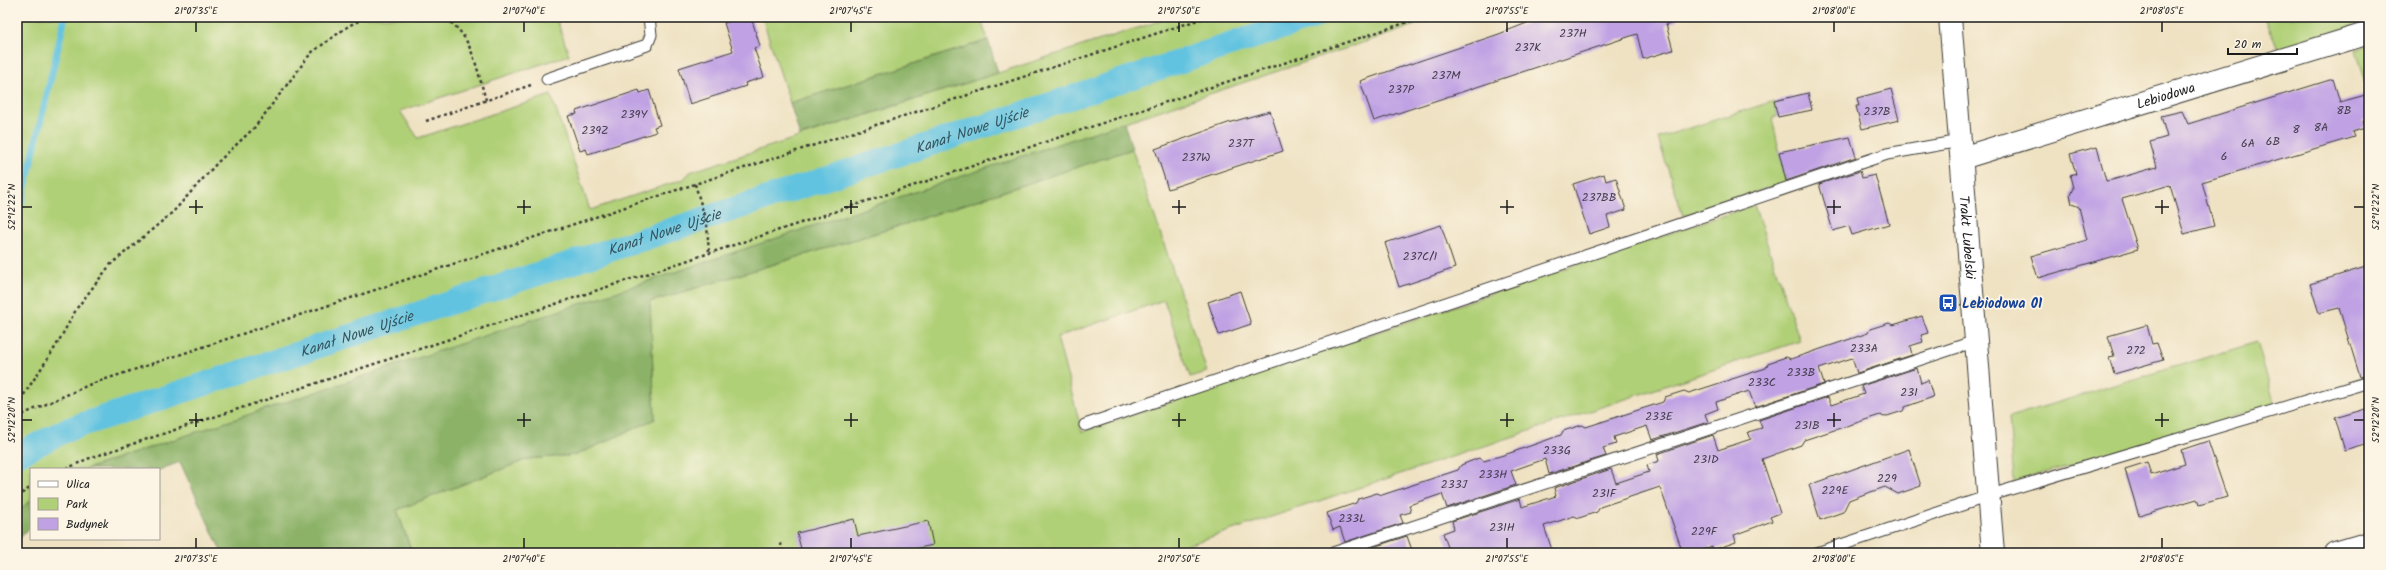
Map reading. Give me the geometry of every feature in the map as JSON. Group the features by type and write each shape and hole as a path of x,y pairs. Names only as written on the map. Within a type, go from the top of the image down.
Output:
{"street":[{"name":"Trakt Lubelski","path":"1950,17 1993,553"},
{"name":"Lebiodowa","path":"1961,149 2369,33"},
{"path":"2335,553 2369,543"}],"lane":[{"path":"547,79 646,45 651,35 649,17"},
{"path":"1085,425 1887,154 1961,149"},
{"path":"1333,553 1976,341"},
{"path":"1817,553 1989,495 2369,382"}],"path":[{"path":"17,405 56,346 77,308 110,265 173,212 218,162 255,127 311,53 350,25 368,17"},
{"path":"440,17 457,27 466,38 486,100"},
{"path":"17,417 91,384 695,184 1207,17"},
{"path":"68,468 87,459 1423,17"},
{"path":"426,121 547,79"},
{"path":"695,184 707,225 709,254"},
{"path":"17,497 30,488"},
{"path":"781,543 782,553"}],"green space":[{"path":"17,17 556,17 569,55 400,111 418,138 551,95 590,210 684,179 690,172 1172,17 1440,17 89,468 30,468 30,501 17,512"},
{"path":"762,17 980,17 988,40 790,103"},
{"path":"2265,17 2369,17 2369,21 2278,50"},
{"path":"988,40 998,73 800,136 790,103"},
{"path":"2369,46 2369,94 2356,50"},
{"path":"1774,101 1778,116 1772,118 1786,182 1683,216 1658,138"},
{"path":"1124,122 1132,149 896,227 650,302 655,419 576,455 528,459 397,510 412,553 222,553 180,462 160,470 160,468 89,468"},
{"path":"1132,149 1207,372 1190,377 1164,300 1057,337 1082,432 1754,205 1800,341 1163,553 412,553 397,510 528,459 576,455 655,419 650,302 896,227"},
{"path":"2257,342 2275,405 2014,482 2009,417"},
{"path":"30,501 30,527 17,541 17,512"}],"building":[{"path":"742,17 751,17 760,46 754,48 764,77 745,83 746,86 690,104 679,68 733,51 724,23"},
{"path":"1542,17 1677,17 1677,21 1666,24 1673,50 1643,59 1637,34 1374,121 1360,81 1499,34"},
{"path":"2333,79 2340,102 2369,94 2369,119 2363,121 2365,128 2352,132 2354,137 2202,182 2214,226 2184,234 2170,185 2122,199 2138,249 2038,278 2031,256 2087,240 2079,207 2072,204 2070,195 2073,188 2070,176 2076,174 2070,154 2097,147 2106,181 2112,180 2157,167 2150,142 2167,137 2161,116 2182,111 2188,124"},
{"path":"1891,89 1899,120 1862,129 1856,106 1859,106 1857,98"},
{"path":"639,90 640,93 649,90 660,125 654,127 656,132 588,154 586,149 580,151 568,116 577,114 576,111"},
{"path":"1808,93 1812,110 1778,117 1774,101"},
{"path":"1270,111 1283,151 1168,189 1155,149 1228,123"},
{"path":"1850,137 1856,157 1786,181 1779,152"},
{"path":"1860,171 1862,178 1875,175 1889,224 1852,235 1849,226 1833,231 1819,184"},
{"path":"1604,174 1606,181 1616,178 1626,210 1607,216 1610,227 1589,234 1573,184"},
{"path":"1441,225 1455,268 1399,287 1385,243"},
{"path":"2369,266 2369,375 2360,377 2339,308 2319,313 2310,284"},
{"path":"1240,291 1251,324 1219,335 1208,302"},
{"path":"1922,316 1928,333 1921,335 1923,342 1910,346 1912,355 1857,373 1852,358 1819,369 1824,384 1755,407 1749,391 1716,402 1718,409 1705,414 1708,422 1652,440 1647,426 1614,437 1616,444 1603,448 1606,456 1549,474 1545,459 1511,471 1516,485 1447,508 1442,494 1409,505 1411,512 1400,515 1403,523 1345,542 1340,527 1333,530 1327,513 1356,503 1358,499 1377,493 1382,495 1458,470 1461,465 1479,458 1484,461 1513,452 1561,435 1563,431 1582,425 1586,427 1663,402 1665,397 1684,391 1689,393 1766,368 1768,363 1786,357 1791,359 1868,333 1870,329 1889,323 1893,325"},
{"path":"2147,325 2152,344 2157,343 2163,360 2114,374 2109,357 2114,356 2108,336"},
{"path":"1917,368 1921,383 1928,380 1933,397 1905,407 1903,411 1884,417 1880,415 1804,440 1801,445 1762,459 1780,513 1770,517 1772,521 1734,535 1736,542 1713,550 1712,546 1692,553 1683,553 1660,487 1600,507 1597,512 1579,518 1574,516 1544,526 1553,553 1450,553 1443,533 1454,529 1452,521 1520,499 1522,507 1556,496 1554,488 1611,469 1616,483 1649,472 1647,465 1659,461 1657,454 1713,435 1718,450 1751,439 1748,432 1762,428 1759,420 1828,397 1831,405 1864,394 1861,386"},
{"path":"2369,408 2369,444 2345,451 2335,418"},
{"path":"2208,441 2227,497 2199,505 2197,499 2139,516 2125,469 2147,462 2151,475 2185,464 2181,450"},
{"path":"1909,449 1921,486 1898,494 1885,487 1849,500 1843,512 1820,520 1809,485"},
{"path":"854,519 858,536 928,521 933,545 896,553 802,553 797,533"},
{"path":"1407,536 1413,553 1355,553"}],"waterway":[{"path":"17,217 65,17"},
{"name":"Kanał Nowe Ujście","path":"17,455 66,430 1314,17"}],"place":[{"name":"Lebiodowa 01","path":"1948,303"}]}
